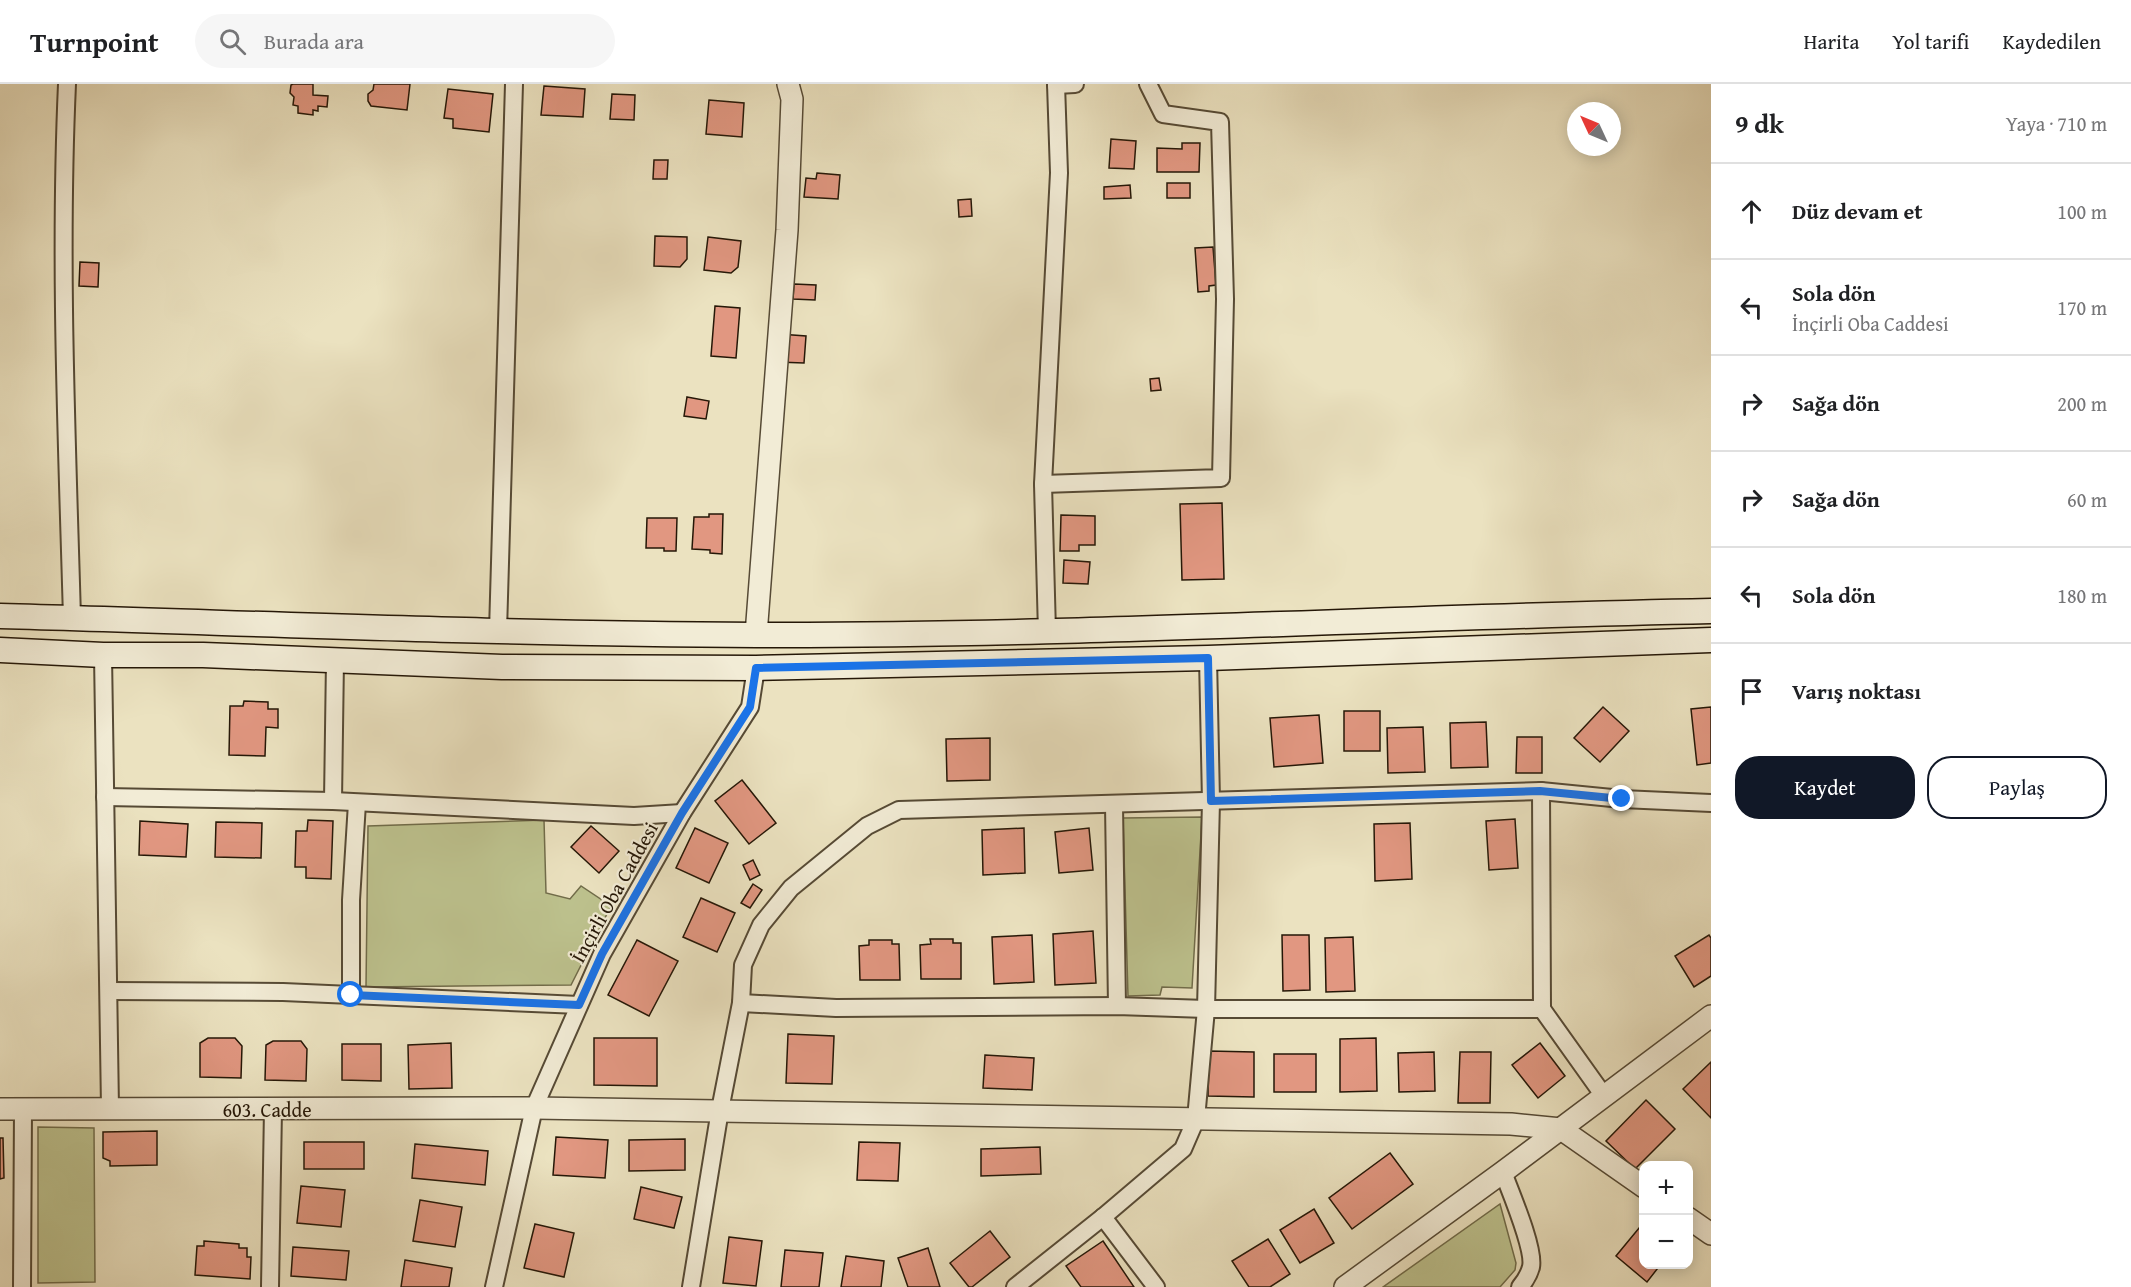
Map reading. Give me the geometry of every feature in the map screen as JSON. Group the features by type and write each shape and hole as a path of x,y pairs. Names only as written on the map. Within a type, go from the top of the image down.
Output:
{"main road":[{"path":"0,615 498,630 756,635 1047,632 1711,611"},
{"path":"0,650 103,655 203,655 502,667 756,668 1208,658 1711,640"}],"street":[{"path":"67,84 63,164 64,290 72,618"},
{"path":"498,630 514,84"},
{"path":"756,635 787,230 792,99 788,84"},
{"path":"1047,632 1043,484 1059,173 1056,85 1075,84"},
{"path":"1043,484 1221,478 1224,299 1220,123 1163,114 1148,84"},
{"path":"103,655 110,1108"},
{"path":"1015,1287 1183,1149 1197,1119 1206,1009 1211,801 1208,658"},
{"path":"333,801 335,660"},
{"name":"İnçirli Oba Caddesi","path":"494,1287 534,1108 602,954 682,813 750,707 756,668"},
{"path":"1540,791 1542,1009 1604,1096"},
{"path":"691,1287 720,1110 741,1003 743,965 761,925 790,888 867,826 899,810 1540,791 1622,799 1711,803"},
{"path":"105,797 333,801 634,816 682,813"},
{"path":"351,995 351,900 357,803"},
{"path":"1114,805 1117,1006"},
{"path":"108,991 283,992 579,1005"},
{"path":"741,1003 836,1008 1117,1006 1206,1009 1542,1009"},
{"path":"1345,1287 1711,1016"},
{"name":"603. Cadde","path":"0,1109 720,1110 1511,1124 1561,1129"},
{"path":"22,1287 23,1109"},
{"path":"270,1287 273,1109"},
{"path":"1561,1129 1639,1184"},
{"path":"1503,1172 1527,1239 1532,1264 1526,1280 1520,1287"},
{"path":"1103,1217 1156,1287"},
{"path":"1693,1221 1711,1234"}],"green space":[{"path":"1202,817 1192,988 1162,987 1160,995 1128,996 1123,818"},
{"path":"544,820 546,893 570,899 581,886 611,906 571,985 366,987 368,826"},
{"path":"38,1127 94,1128 95,1282 38,1283"},
{"path":"1500,1204 1516,1263 1515,1270 1500,1287 1383,1287"}],"building":[{"path":"293,84 313,84 313,95 328,96 327,107 318,106 318,111 313,110 313,115 298,113 298,106 293,105 294,97 290,93"},
{"path":"374,84 410,84 407,110 371,106 368,94 373,90"},
{"path":"544,86 585,89 583,117 541,115"},
{"path":"448,89 493,94 489,132 453,128 453,119 444,118"},
{"path":"612,94 635,95 634,120 610,119"},
{"path":"709,100 744,103 742,137 706,134"},
{"path":"1111,139 1136,141 1134,169 1109,168"},
{"path":"1182,143 1200,143 1199,172 1157,172 1157,148 1182,149"},
{"path":"654,160 668,160 667,179 653,179"},
{"path":"817,173 840,175 838,199 804,197 806,178 816,179"},
{"path":"1167,183 1190,183 1190,198 1167,198"},
{"path":"1130,185 1131,198 1104,199 1104,187"},
{"path":"971,199 972,216 959,217 958,200"},
{"path":"655,236 687,237 687,259 680,267 654,266"},
{"path":"708,237 741,241 738,267 731,273 704,270"},
{"path":"1213,247 1216,285 1209,286 1209,291 1198,292 1195,248"},
{"path":"80,262 99,263 98,287 79,286"},
{"path":"794,284 816,285 815,300 793,299"},
{"path":"715,306 740,308 736,358 711,356"},
{"path":"779,334 806,336 804,363 777,362"},
{"path":"1159,378 1161,390 1151,391 1150,379"},
{"path":"687,397 709,401 706,419 684,416"},
{"path":"1222,503 1224,579 1182,580 1180,504"},
{"path":"709,514 723,514 722,554 710,553 710,550 692,549 694,517 709,517"},
{"path":"1061,515 1095,516 1095,545 1079,545 1079,551 1060,551"},
{"path":"647,518 677,518 676,551 646,548"},
{"path":"1064,560 1090,562 1088,584 1063,583"},
{"path":"244,701 268,702 268,709 278,709 278,728 266,727 265,756 229,755 230,706 243,706"},
{"path":"1603,707 1629,731 1600,762 1574,738"},
{"path":"1711,707 1711,763 1697,765 1691,709"},
{"path":"1344,711 1380,711 1380,751 1344,751"},
{"path":"1319,715 1323,763 1274,767 1270,718"},
{"path":"1486,722 1488,767 1451,768 1450,723"},
{"path":"1423,727 1425,772 1388,773 1387,728"},
{"path":"1517,737 1542,737 1542,773 1516,773"},
{"path":"990,738 990,780 947,781 946,739"},
{"path":"742,780 776,823 749,844 715,801"},
{"path":"1515,819 1518,868 1489,870 1486,821"},
{"path":"308,820 333,821 331,879 306,878 306,867 295,867 296,831 307,831"},
{"path":"140,821 188,824 186,857 139,855"},
{"path":"216,822 262,823 261,858 215,857"},
{"path":"1410,823 1412,879 1375,881 1374,824"},
{"path":"591,826 619,851 599,873 571,847"},
{"path":"695,828 728,843 709,883 676,868"},
{"path":"1024,828 1025,873 983,875 982,830"},
{"path":"1089,828 1093,870 1059,873 1055,832"},
{"path":"753,860 760,875 750,880 743,865"},
{"path":"753,884 762,890 750,908 741,903"},
{"path":"701,898 735,913 717,952 683,937"},
{"path":"1093,931 1096,983 1055,985 1053,934"},
{"path":"1032,935 1034,982 994,984 992,937"},
{"path":"1282,935 1309,935 1310,990 1283,991"},
{"path":"1709,935 1711,938 1711,976 1694,987 1675,956"},
{"path":"1353,937 1355,991 1326,992 1325,938"},
{"path":"930,939 953,939 953,943 961,943 961,979 921,979 920,945 931,944"},
{"path":"637,940 678,961 649,1016 608,995"},
{"path":"869,940 892,940 892,944 899,944 900,980 860,980 859,946 869,945"},
{"path":"788,1034 834,1036 832,1084 786,1083"},
{"path":"208,1038 235,1038 242,1046 241,1078 200,1077 200,1043"},
{"path":"594,1038 657,1038 657,1086 594,1085"},
{"path":"1376,1038 1377,1091 1340,1092 1340,1039"},
{"path":"273,1041 301,1041 307,1049 306,1081 265,1080 266,1045"},
{"path":"451,1043 452,1088 409,1089 408,1045"},
{"path":"1540,1043 1565,1076 1538,1098 1512,1065"},
{"path":"342,1044 381,1044 381,1081 342,1080"},
{"path":"1209,1051 1254,1052 1254,1097 1208,1096"},
{"path":"1434,1052 1435,1091 1399,1092 1398,1053"},
{"path":"1460,1052 1491,1052 1490,1103 1458,1103"},
{"path":"1274,1054 1316,1054 1316,1092 1274,1092"},
{"path":"985,1055 1034,1058 1032,1090 983,1088"},
{"path":"1711,1062 1711,1118 1683,1089"},
{"path":"1646,1100 1675,1129 1643,1161 1639,1161 1635,1169 1606,1141"},
{"path":"157,1131 157,1165 110,1166 110,1161 103,1158 103,1132"},
{"path":"556,1137 608,1140 605,1178 553,1175"},
{"path":"0,1138 3,1138 4,1178 0,1179"},
{"path":"685,1139 685,1170 629,1171 629,1140"},
{"path":"304,1142 364,1142 364,1169 304,1169"},
{"path":"859,1142 900,1143 898,1181 857,1180"},
{"path":"415,1144 488,1151 485,1185 412,1178"},
{"path":"1040,1147 1041,1174 981,1176 981,1149"},
{"path":"1390,1153 1413,1184 1352,1229 1329,1198"},
{"path":"301,1186 345,1190 341,1227 297,1223"},
{"path":"641,1187 682,1197 674,1228 634,1219"},
{"path":"420,1200 462,1207 455,1247 413,1241"},
{"path":"1314,1209 1334,1243 1300,1263 1280,1230"},
{"path":"535,1224 574,1233 564,1277 524,1268"},
{"path":"1639,1228 1639,1269 1657,1269 1647,1282 1616,1256"},
{"path":"990,1231 1010,1257 969,1287 950,1263"},
{"path":"729,1237 762,1241 756,1286 723,1283"},
{"path":"1268,1239 1290,1274 1270,1287 1249,1287 1232,1261"},
{"path":"204,1241 239,1244 239,1248 247,1248 247,1257 251,1257 250,1279 195,1275 197,1246 204,1246"},
{"path":"1103,1241 1134,1287 1081,1287 1066,1266"},
{"path":"293,1247 349,1251 346,1280 291,1276"},
{"path":"928,1248 940,1287 908,1287 898,1258"},
{"path":"785,1250 823,1253 819,1287 781,1287"},
{"path":"846,1256 884,1261 881,1287 841,1287"},
{"path":"405,1260 452,1268 449,1287 401,1287"}],"route":[{"path":"351,995 579,1005 602,954 682,813 750,707 756,668 1208,658 1211,801 1540,791 1622,799"}]}
